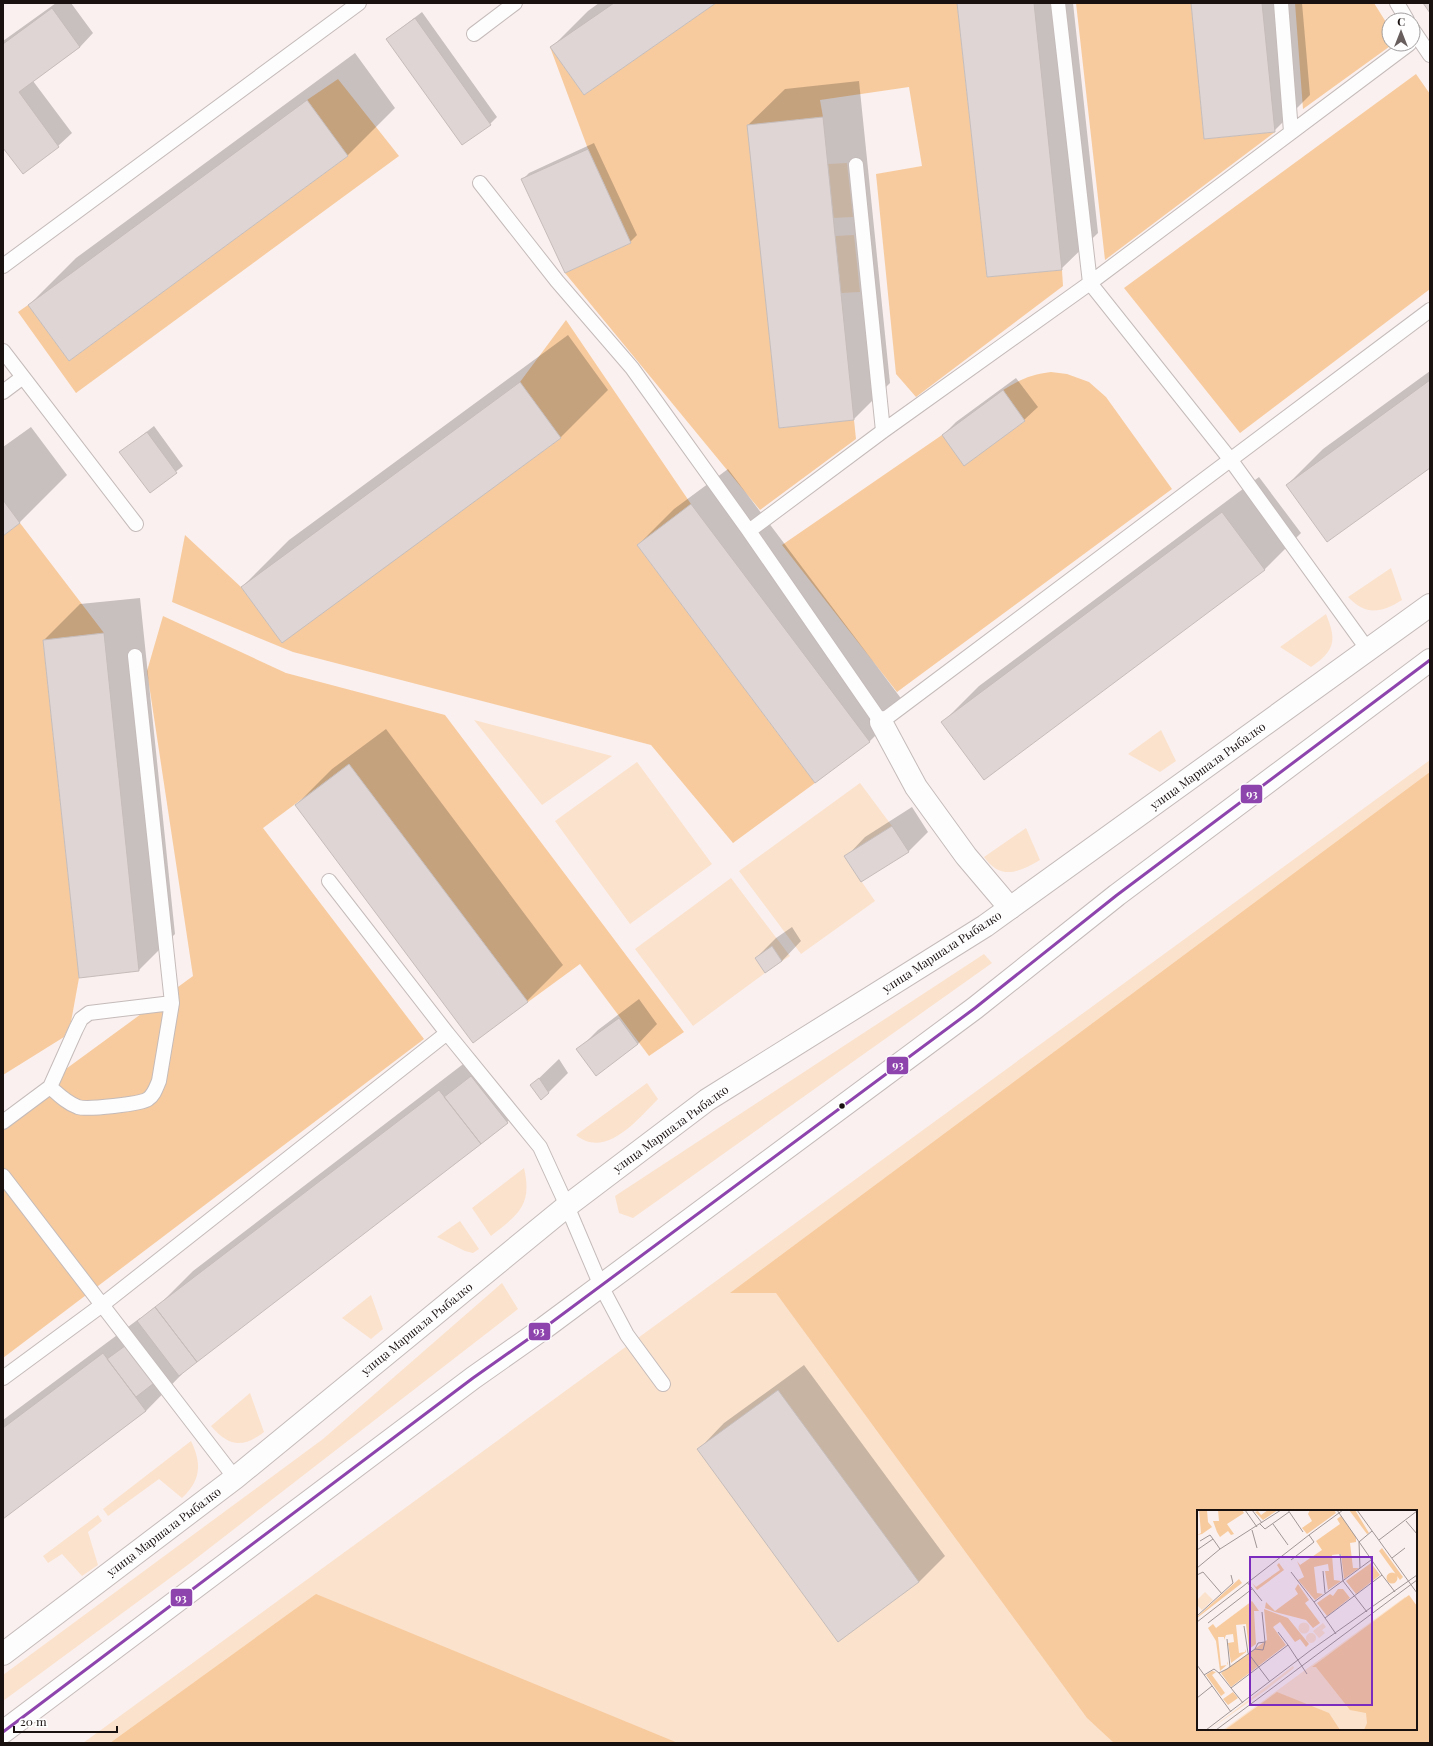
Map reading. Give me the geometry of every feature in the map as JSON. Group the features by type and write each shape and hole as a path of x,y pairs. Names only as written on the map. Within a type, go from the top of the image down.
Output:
{"main road":[{"name":"улица Маршала Рыбалко","path":"3,1654 235,1478 567,1206 707,1100 985,926 1430,605"},
{"path":"3,1732 473,1378 601,1286 975,1008 1117,895 1430,660"},
{"path":"881,722 916,787 966,856 1010,908"}],"lane":[{"path":"3,266 359,3"},
{"path":"474,34 515,3"},
{"path":"1058,3 1090,283 1230,459 1368,650"},
{"path":"1281,3 1291,132"},
{"path":"1397,3 1402,12"},
{"path":"1421,46 1430,55"},
{"path":"749,531 883,431 1090,283 1395,52"},
{"path":"856,165 883,431"},
{"path":"480,183 557,281 632,368 749,531 881,722 1430,310"},
{"path":"3,351 136,524"},
{"path":"3,392 23,377"},
{"path":"50,1088 68,1102 80,1108 97,1108 147,1100 155,1092 159,1081 172,1003 135,656"},
{"path":"329,881 447,1033 540,1147 601,1286 627,1335 663,1384"},
{"path":"3,1122 50,1088 76,1029 81,1020 89,1013 172,1003"},
{"path":"3,1378 102,1305 447,1033"},
{"path":"3,1176 235,1478"}],"shaded area":[{"path":"716,3 957,3 987,277 1062,270 1063,286 916,397 896,374 876,174 922,166 909,87 820,100 823,117 748,125 779,428 854,420 856,439 760,510 565,273 631,243 588,149 550,47 584,95"},
{"path":"1076,3 1191,3 1204,139 1275,132 1105,260"},
{"path":"1295,3 1374,3 1381,14 1382,52 1303,109"},
{"path":"1416,74 1430,94 1430,289 1240,433 1124,288"},
{"path":"338,79 399,156 76,393 18,312 28,305 69,361 348,156 307,100"},
{"path":"847,163 853,217 833,218 828,164"},
{"path":"854,235 860,292 841,293 835,236"},
{"path":"566,320 691,504 637,545 815,783 733,843 651,745 293,652 172,602 185,535 241,587 282,642 561,438 520,382"},
{"path":"1051,372 1067,374 1089,382 1106,397 1172,489 897,692 782,545 942,435 964,465 1025,421 1003,390 1026,378"},
{"path":"20,523 104,633 43,640 79,978 71,1022 64,1037 3,1075 3,536"},
{"path":"1391,568 1402,600 1380,610 1367,610 1348,597"},
{"path":"1326,614 1332,631 1332,644 1325,655 1311,667 1280,647"},
{"path":"163,616 286,673 445,715 684,1032 649,1056 580,964 528,1002 349,764 263,828 424,1039 3,1358 3,1115 193,976 147,671"},
{"path":"474,720 612,756 542,805"},
{"path":"1161,730 1176,761 1160,772 1128,754"},
{"path":"1430,760 1430,1743 83,1743"},
{"path":"637,762 712,864 630,924 555,821"},
{"path":"1430,772 1430,1743 1114,1743 1087,1718 776,1293 730,1293"},
{"path":"860,783 892,826 844,856 875,901 801,954 739,871"},
{"path":"1026,828 1040,860 1018,871 1010,872 1004,872 990,865 984,857"},
{"path":"731,878 790,956 782,961 772,946 755,958 765,973 693,1026 635,949"},
{"path":"984,954 992,963 633,1218 619,1213 615,1196"},
{"path":"647,1083 658,1099 621,1134 610,1140 599,1143 587,1141 576,1135"},
{"path":"524,1168 526,1192 521,1208 508,1222 491,1236 472,1208"},
{"path":"460,1221 479,1249 473,1253 465,1251 437,1237"},
{"path":"502,1283 518,1309 189,1564 3,1701 3,1675 323,1439"},
{"path":"371,1295 383,1329 371,1339 342,1318"},
{"path":"250,1393 264,1432 243,1443 230,1441 224,1438 211,1426"},
{"path":"191,1441 197,1457 198,1471 193,1485 182,1498 159,1479 108,1516 103,1509"},
{"path":"98,1515 102,1521 88,1532 98,1565 82,1576 62,1554 48,1563 43,1556"},
{"path":"316,1594 678,1743 110,1743"}],"building":[{"path":"614,3 716,3 584,95 550,47"},
{"path":"957,3 1034,3 1062,270 987,277"},
{"path":"1191,3 1262,3 1275,132 1204,139"},
{"path":"1423,3 1430,3 1430,13"},
{"path":"52,8 80,47 19,92 59,147 23,174 3,148 3,44"},
{"path":"415,18 491,125 462,145 386,39"},
{"path":"307,100 348,156 69,361 28,305"},
{"path":"823,117 854,420 779,428 747,125"},
{"path":"588,149 631,243 565,273 521,179"},
{"path":"1430,380 1430,468 1327,542 1286,485"},
{"path":"520,382 561,438 282,643 241,587"},
{"path":"1003,390 1025,421 964,466 942,435"},
{"path":"147,432 177,473 150,493 119,452"},
{"path":"3,500 20,523 3,536"},
{"path":"691,504 870,742 815,783 637,545"},
{"path":"1222,512 1265,570 984,780 941,722"},
{"path":"104,633 139,971 79,978 43,640"},
{"path":"349,764 528,1002 473,1043 295,805"},
{"path":"892,826 909,852 861,882 844,856"},
{"path":"772,946 782,961 765,973 755,958"},
{"path":"619,1018 638,1044 596,1076 576,1049"},
{"path":"471,1076 508,1123 481,1144 444,1097"},
{"path":"539,1078 549,1093 541,1100 530,1085"},
{"path":"439,1090 481,1144 197,1362 155,1307"},
{"path":"155,1307 197,1362 179,1376 137,1321"},
{"path":"129,1343 158,1380 136,1397 107,1359"},
{"path":"103,1353 146,1411 3,1519 3,1428"},
{"path":"778,1390 919,1582 838,1642 697,1449"}],"transit line":[{"name":"93","path":"3,1732 473,1378 544,1328 975,1008 1117,895 1430,660"}]}
